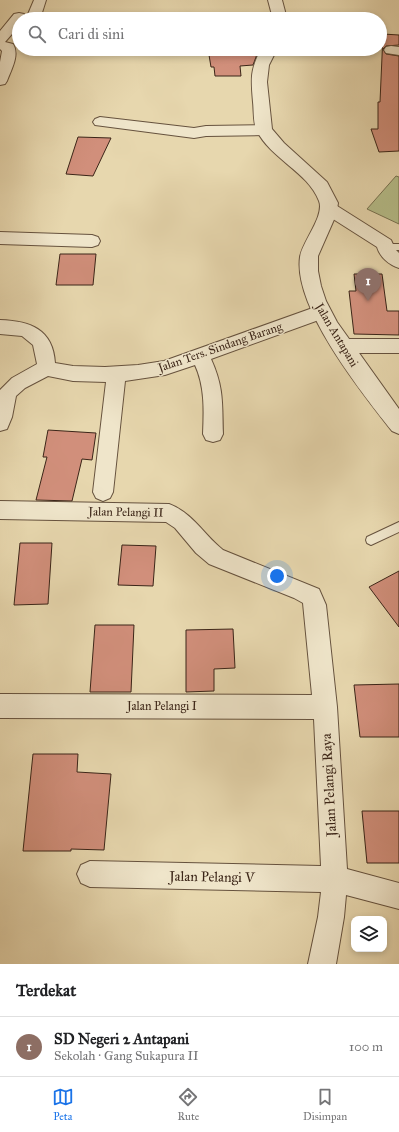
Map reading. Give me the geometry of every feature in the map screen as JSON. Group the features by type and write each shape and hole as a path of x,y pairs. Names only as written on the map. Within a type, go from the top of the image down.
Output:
{"street":[{"path":"31,12 40,0"},
{"path":"275,0 278,12"},
{"path":"1,14 12,16"},
{"path":"0,40 12,30"},
{"path":"0,45 8,47 9,49 0,81"},
{"path":"266,56 261,65 259,82 264,130 278,147 321,186 326,194 328,208 392,245 387,252 399,262"},
{"path":"100,122 194,133 206,131 264,130"},
{"name":"Jalan Antapani","path":"328,208 327,215 311,249 308,263 313,293 321,312 342,346 382,404 399,425"},
{"path":"0,238 92,241"},
{"name":"Jalan Ters. Sindang Barang","path":"46,368 58,372 116,374 150,372 321,312"},
{"path":"0,327 13,327 31,331 40,340 47,354 46,368 12,388 8,394 4,415 0,423"},
{"path":"342,346 399,346"},
{"path":"200,355 210,378 213,395 213,434"},
{"path":"103,492 116,374"},
{"name":"Jalan Pelangi II","path":"0,510 169,513 177,518 208,552 216,557 306,593 311,596 316,605"},
{"name":"Jalan Pelangi Raya","path":"316,605 325,707 335,879 331,917 322,964"},
{"name":"Jalan Pelangi I","path":"0,706 325,707"},
{"name":"Jalan Pelangi V","path":"90,874 335,879 399,896"}],"lane":[{"path":"371,540 399,527"}],"green space":[{"path":"396,176 399,177 399,224 367,209"}],"building":[{"path":"387,34 399,35 399,45 387,46"},
{"path":"387,54 399,56 399,151 379,152 371,129 378,129 378,102 380,102 382,56 387,56"},
{"path":"209,56 256,56 253,65 240,66 241,76 215,76 214,67 211,67"},
{"path":"78,137 111,138 93,176 66,174"},
{"path":"60,254 96,254 93,285 56,285"},
{"path":"354,274 382,274 387,311 399,311 399,335 354,334 349,291 356,291"},
{"path":"48,430 96,433 92,460 82,459 72,501 36,500 47,457 43,457"},
{"path":"20,543 52,543 48,604 14,605"},
{"path":"122,545 156,546 153,586 118,585"},
{"path":"399,571 399,627 369,587"},
{"path":"95,625 134,625 131,692 90,692"},
{"path":"233,629 235,668 214,669 214,691 186,692 186,630"},
{"path":"399,684 399,737 360,737 354,685"},
{"path":"33,754 78,754 77,772 111,774 104,850 71,849 71,851 23,851"},
{"path":"362,811 399,811 399,863 367,863"}],"place":[{"name":"SD Negeri 2 Antapani","path":"368,301"}]}
